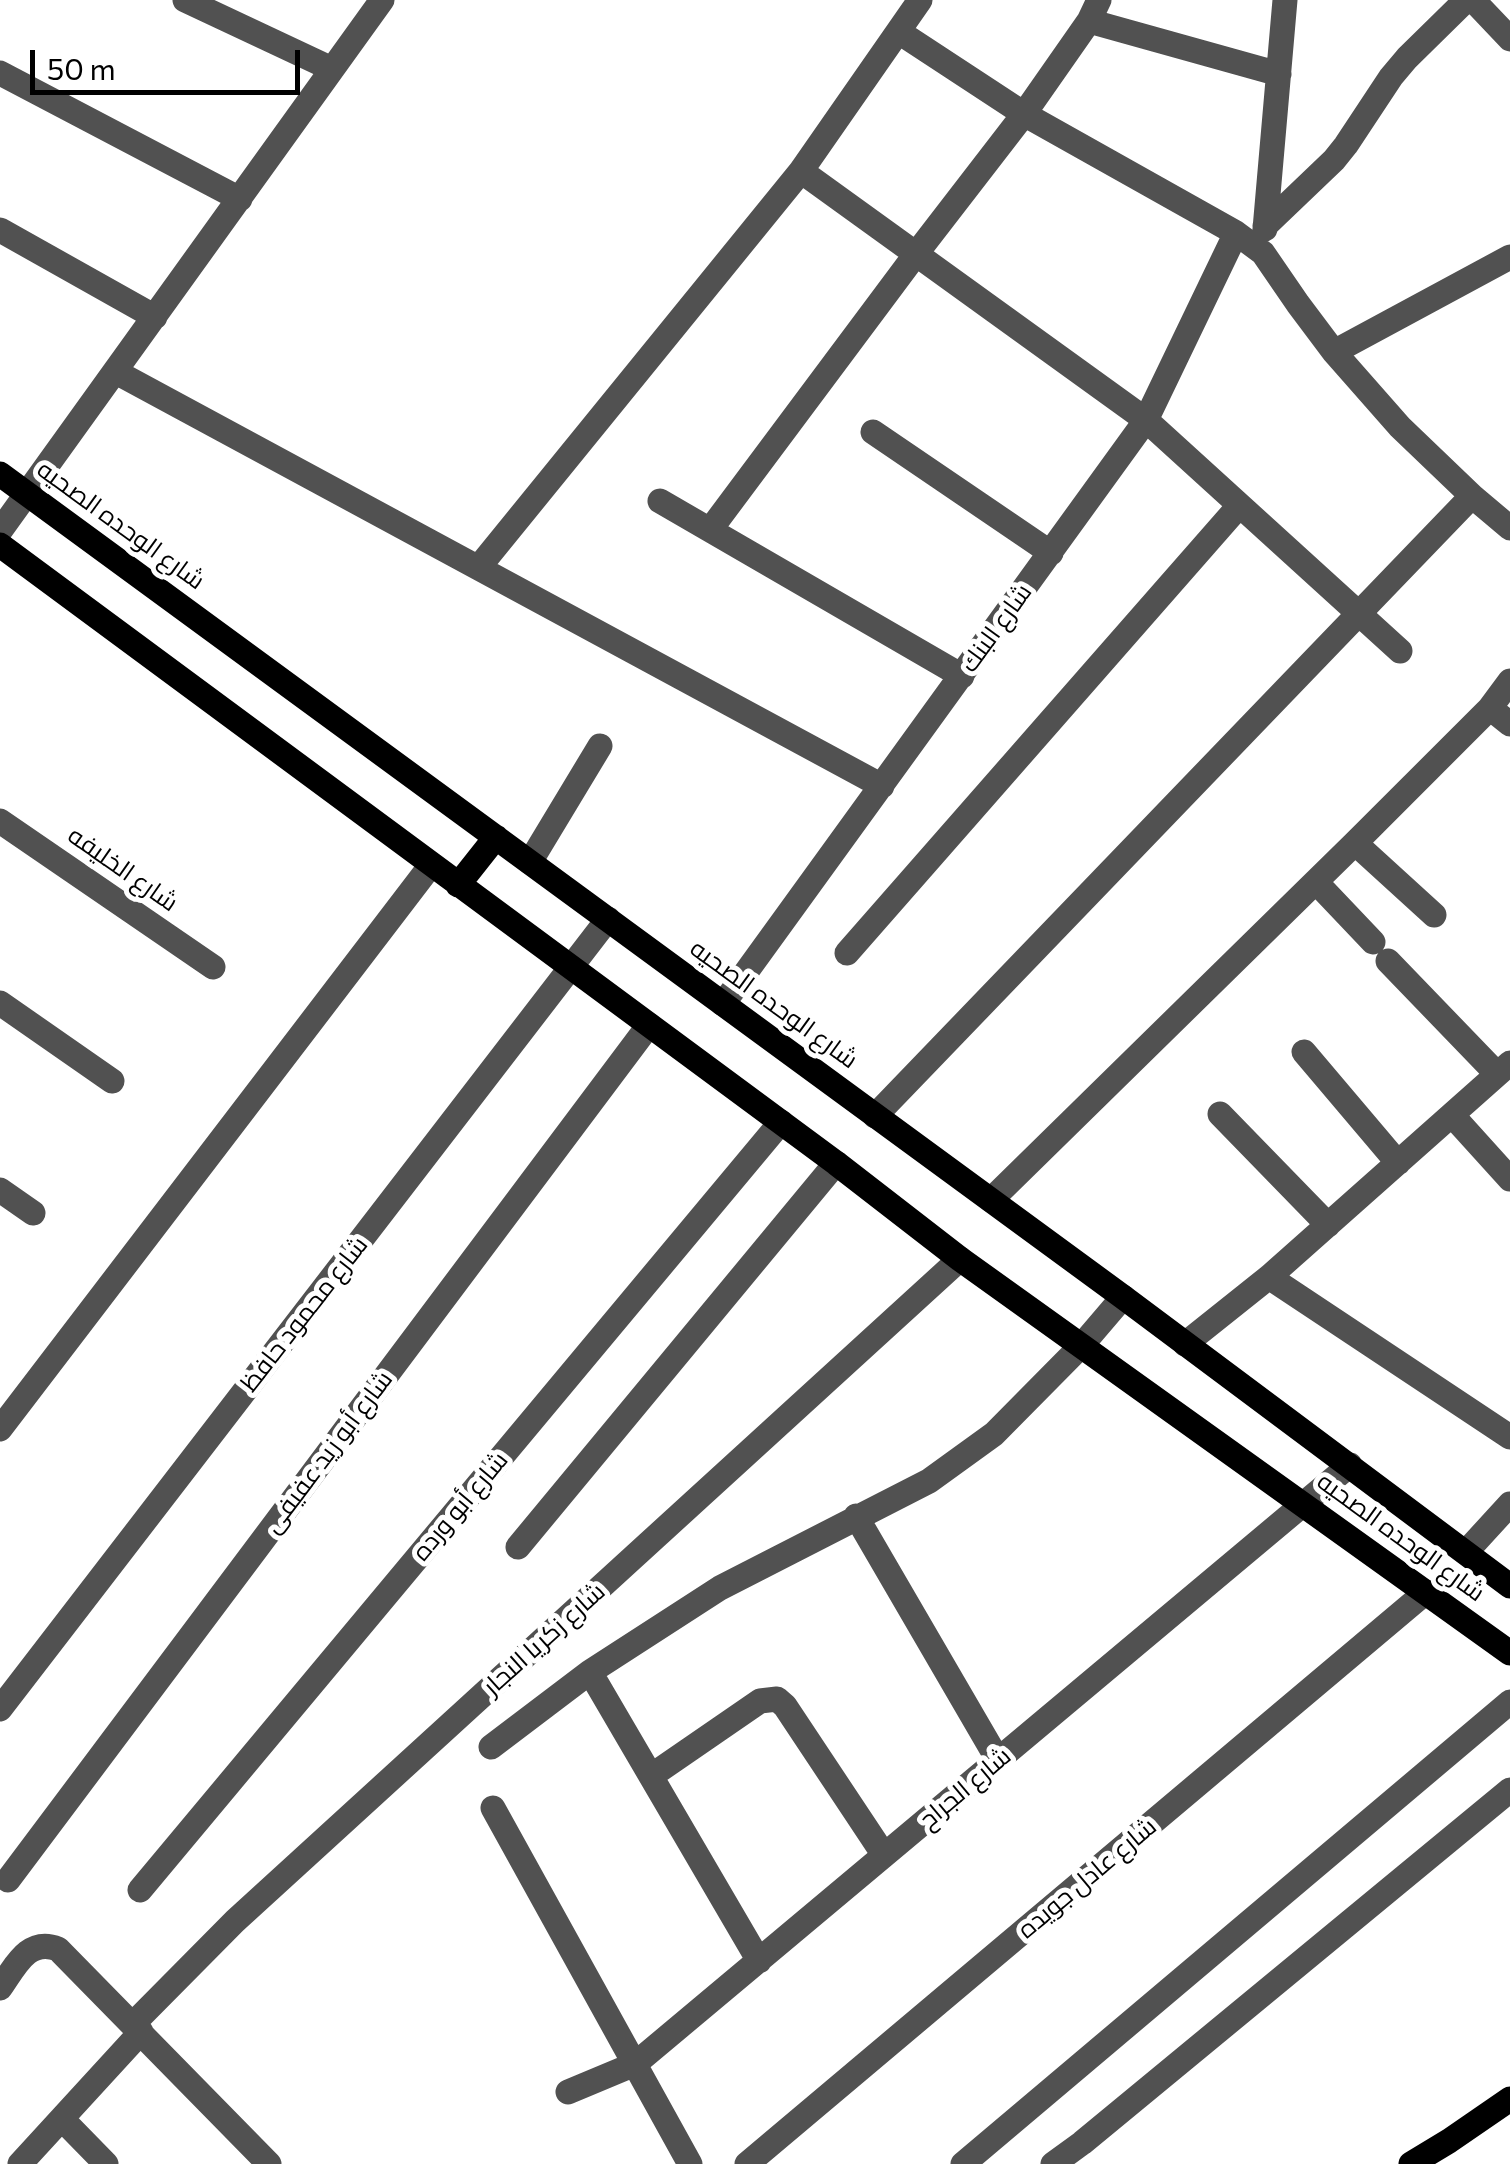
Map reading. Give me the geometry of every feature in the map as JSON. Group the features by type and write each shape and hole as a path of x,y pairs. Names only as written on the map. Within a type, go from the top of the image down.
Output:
{"main road":[{"name":"شارع الوحده الصحيه","path":"0,474 1510,1586"},
{"name":"شارع الوحده الصحيه","path":"0,546 781,1122 960,1259 1510,1653"},
{"path":"458,885 496,838"},
{"path":"1411,2164 1510,2099"}],"street":[{"path":"186,0 332,70"},
{"path":"0,531 382,0"},
{"path":"479,568 801,172 920,0"},
{"path":"1263,253 1285,0"},
{"path":"1266,226 1334,160 1406,58 1470,0 1510,39"},
{"path":"710,530 1024,114 1094,11 1279,74"},
{"path":"899,32 1024,114 1236,233 1263,253 1334,352 1400,427 1510,528"},
{"path":"0,73 240,199"},
{"path":"801,172 1146,420 1400,651"},
{"path":"0,230 156,317"},
{"name":"شارع البنك","path":"723,1004 1146,420 1236,233"},
{"path":"1334,352 1510,257"},
{"path":"116,372 882,786"},
{"path":"873,432 1051,553"},
{"path":"875,1116 1472,496"},
{"path":"660,501 962,676"},
{"path":"848,953 1239,506"},
{"path":"990,1200 1355,843 1500,716 1510,680"},
{"path":"530,862 600,746"},
{"name":"شارع الخليفه","path":"0,821 212,967"},
{"path":"1355,843 1434,915"},
{"path":"0,1429 431,865"},
{"path":"1185,1344 1270,1277 1504,1068 1381,952 1316,882"},
{"name":"شارع محمود حافظ","path":"0,1708 608,919"},
{"path":"0,1003 112,1081"},
{"name":"شارع أبو زيد عفيفى","path":"8,1880 649,1025"},
{"path":"1304,1052 1398,1163"},
{"path":"1220,1114 1328,1225"},
{"path":"1452,1115 1510,1179"},
{"name":"شارع أبو ورده","path":"140,1890 781,1122"},
{"path":"518,1546 836,1163"},
{"path":"0,1190 34,1212"},
{"name":"شارع زكريا النجار","path":"20,2164 235,1921 960,1259"},
{"path":"1270,1277 1510,1437"},
{"path":"491,1747 590,1672 720,1588 929,1481 994,1434 1123,1298"},
{"name":"شارع الجراح","path":"568,2092 635,2064 1350,1465"},
{"path":"1466,1552 1510,1504"},
{"path":"856,1516 998,1760"},
{"name":"شارع عادل جويده","path":"748,2164 1426,1592"},
{"path":"590,1672 759,1961"},
{"path":"651,1776 760,1701 777,1699 884,1855"},
{"path":"963,2164 1510,1702"},
{"path":"1053,2164 1510,1790"},
{"path":"494,1808 690,2164"},
{"path":"0,1988 32,1948 58,1949 269,2164"},
{"path":"62,2119 106,2164"}]}
